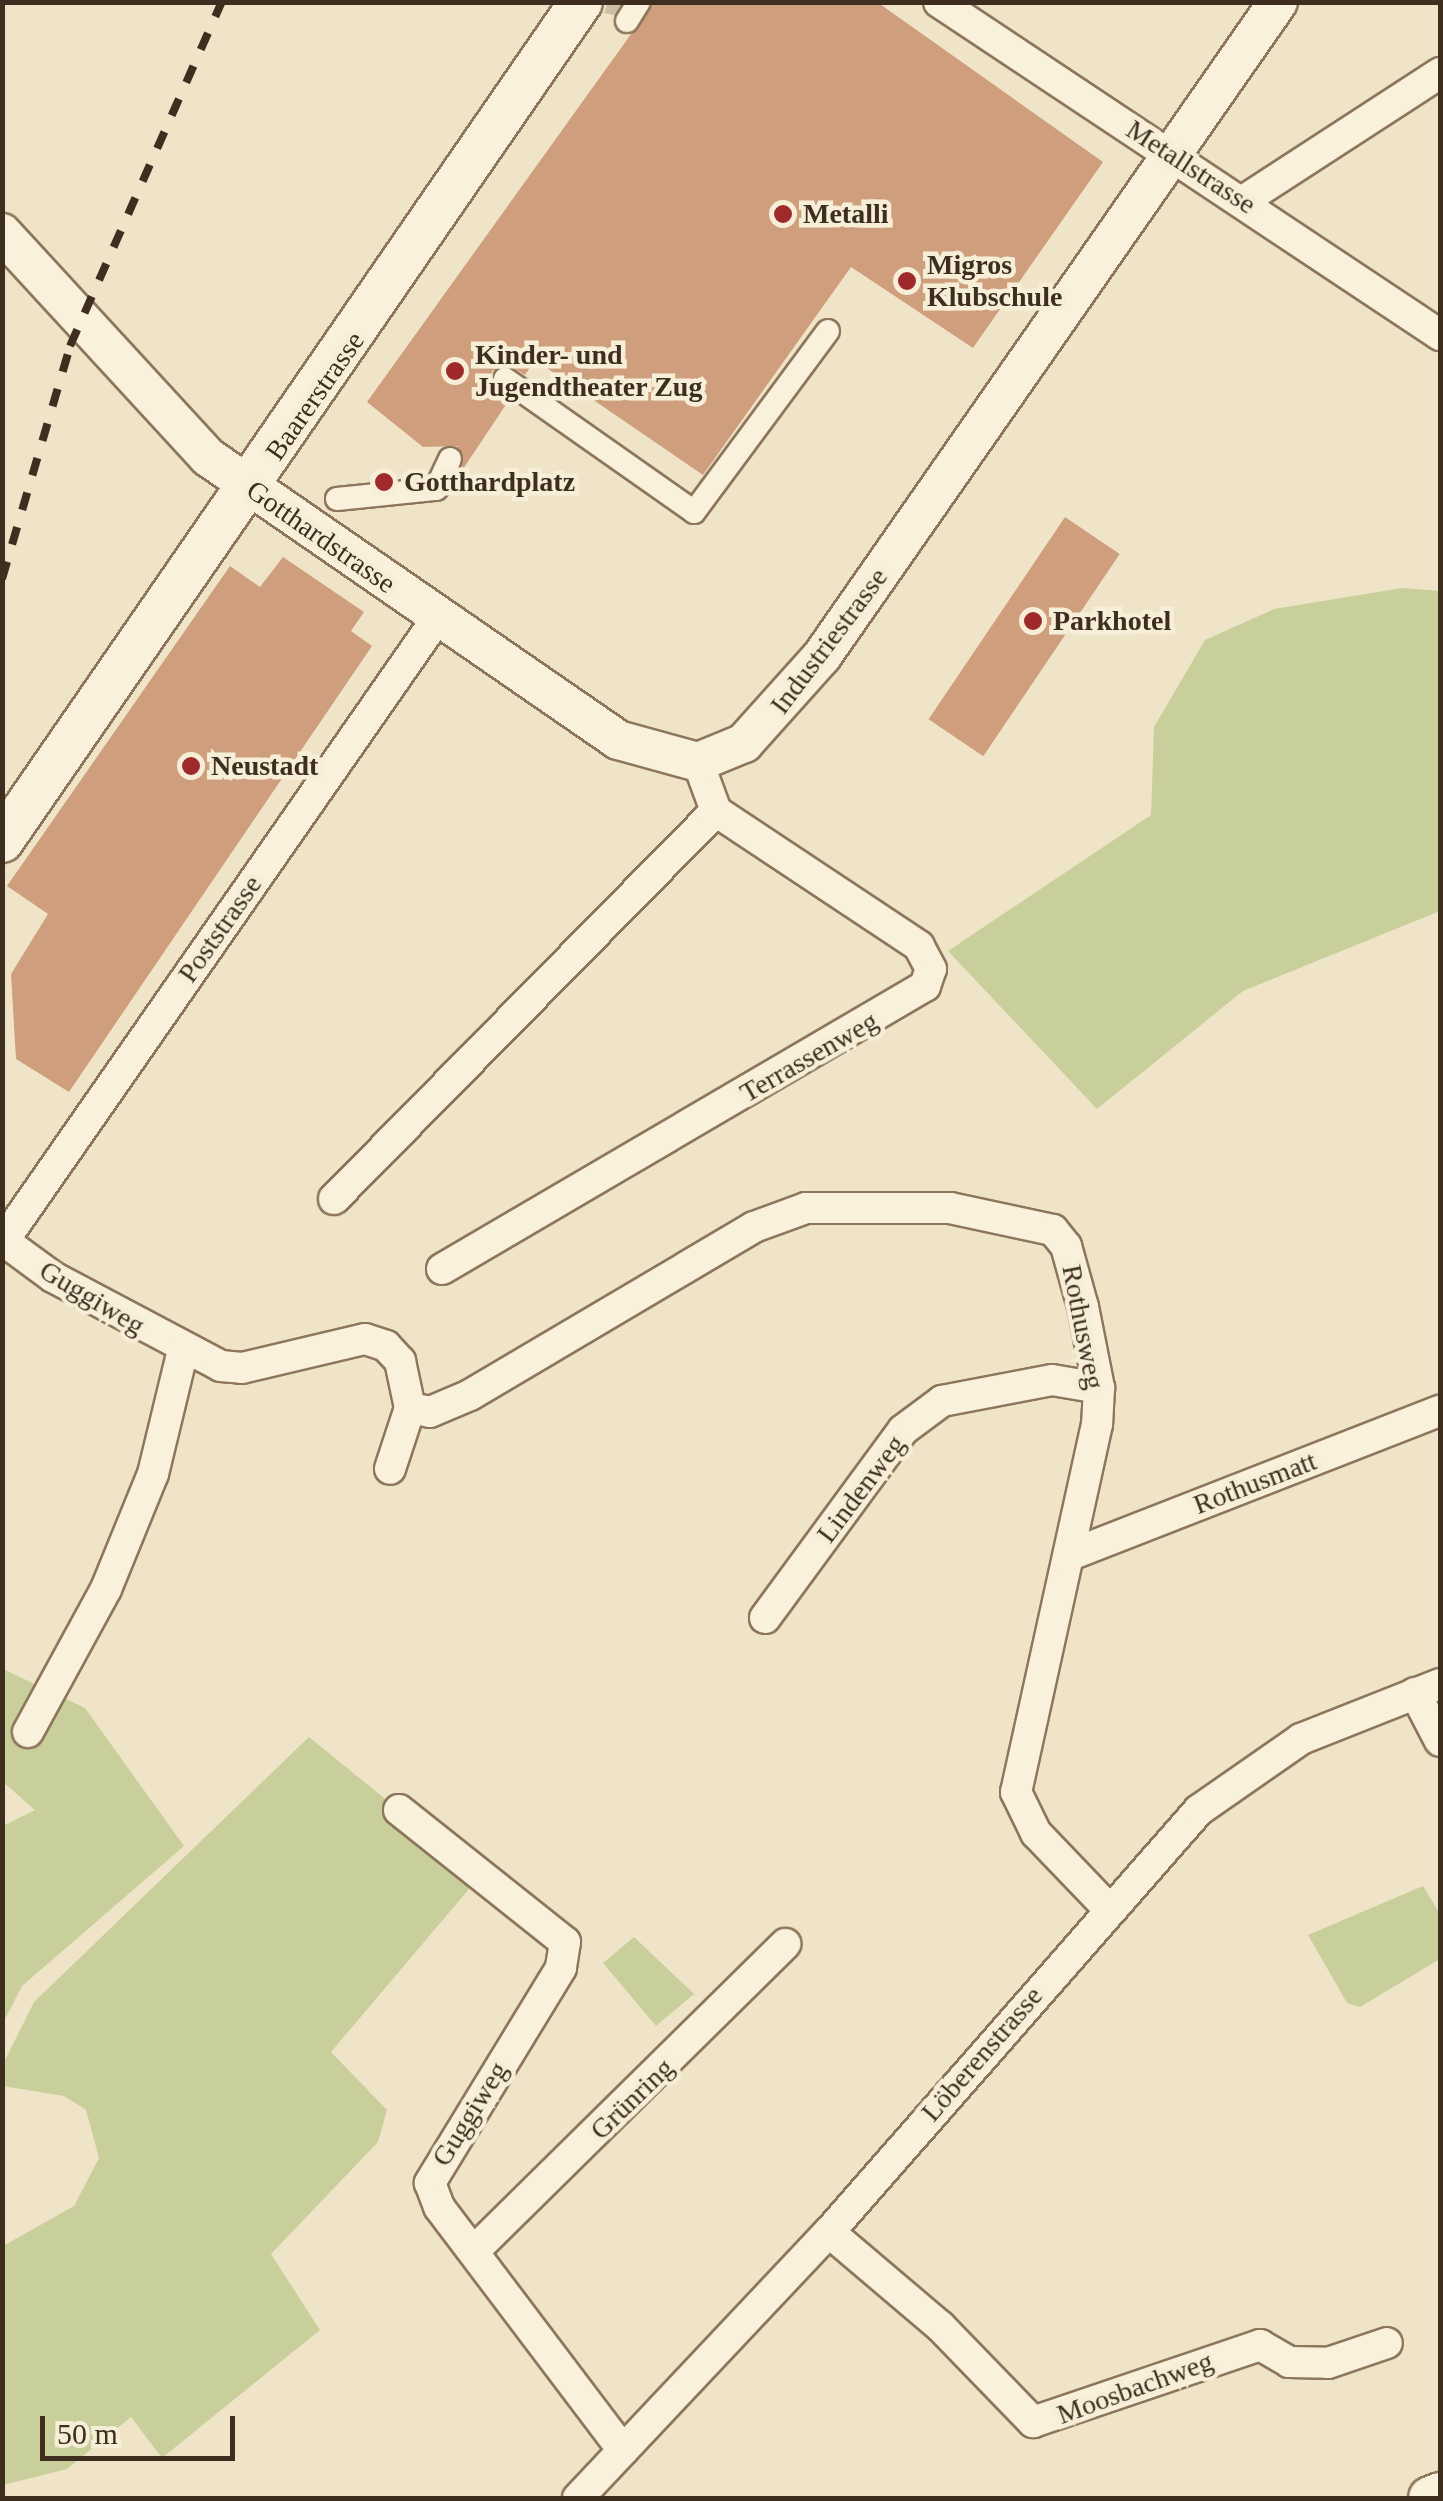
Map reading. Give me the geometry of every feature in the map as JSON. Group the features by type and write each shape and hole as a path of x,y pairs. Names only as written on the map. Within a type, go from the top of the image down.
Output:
{"main road":[{"name":"Baarerstrasse","path":"2,842 39,782 250,488 581,2"},
{"name":"Baarerstrasse","path":"2,802 39,782"},
{"path":"1430,2498 1440,2494"}],"street":[{"name":"Industriestrasse","path":"698,762 724,757 780,710 1278,2"},
{"name":"Metallstrasse","path":"948,5 1440,335"},
{"path":"1243,201 1440,73"},
{"name":"Gotthardstrasse","path":"2,233 195,444 250,488 618,740 698,762"},
{"path":"505,379 694,512 828,331"},
{"path":"337,499 436,489 450,459"},
{"name":"Poststrasse","path":"3,1242 438,617"},
{"path":"334,1199 716,811 698,762"},
{"name":"Terrassenweg","path":"442,1268 924,986 931,969 919,946 716,811"},
{"name":"Rothusweg","path":"410,1408 430,1412 470,1395 754,1227 806,1208 852,1204 950,1208 1053,1230 1066,1246 1098,1388 1070,1554 1016,1792 1036,1833 1107,1907"},
{"name":"Guggiweg","path":"3,1242 182,1350 242,1368 365,1339 400,1361 410,1408"},
{"path":"28,1732 106,1589 153,1474 182,1350"},
{"name":"Lindenweg","path":"765,1618 903,1430 942,1401 1052,1380 1098,1388"},
{"path":"390,1469 410,1408"},
{"name":"Rothusmatt","path":"1070,1554 1440,1411"},
{"path":"1428,1689 1440,1742"},
{"name":"Löberenstrasse","path":"578,2498 829,2232 1107,1907 1239,1778 1302,1739 1428,1689"},
{"name":"Guggiweg","path":"399,1810 564,1942 561,1968 430,2183 623,2450"},
{"name":"Grünring","path":"475,2250 785,1944"},
{"name":"Moosbachweg","path":"829,2232 940,2326 1033,2422 1260,2345 1289,2362 1328,2363 1387,2343"}],"green space":[{"path":"1402,588 1440,591 1440,911 1243,991 1097,1109 948,951 1151,815 1154,727 1205,640 1274,609"},
{"path":"3,1669 85,1708 184,1846 22,1986 3,2023 3,1826 35,1810 3,1782"},
{"path":"309,1737 480,1876 331,2052 387,2110 378,2142 271,2254 320,2330 162,2458 131,2417 67,2469 3,2485 3,2246 74,2206 99,2158 86,2110 64,2096 3,2086 2,2066 34,2002"},
{"path":"1423,1886 1440,1914 1440,1959 1360,2007 1347,2003 1308,1935"},
{"path":"634,1937 694,1994 656,2026 603,1963"}],"building":[{"name":"Metalli","path":"654,2 877,2 1103,162 973,348 851,267 703,475 535,360 525,375 507,364 492,371 492,386 509,400 463,469 457,446 423,447 367,402"},
{"name":"Parkhotel","path":"1065,517 1120,554 983,756 929,719"},
{"name":"Neustadt","path":"283,557 364,612 351,631 372,646 69,1092 16,1059 11,974 48,914 7,886 230,566 260,587"}],"tunnel":[{"path":"607,2 634,9"}],"railway":[{"path":"2,579 70,346 222,2"}],"place":[{"name":"Metalli","path":"783,214"},
{"name":"Migros Klubschule","path":"907,281"},
{"name":"Kinder- und Jugendtheater Zug","path":"455,371"},
{"name":"Gotthardplatz","path":"384,482"},
{"name":"Parkhotel","path":"1033,621"},
{"name":"Neustadt","path":"191,766"}]}
